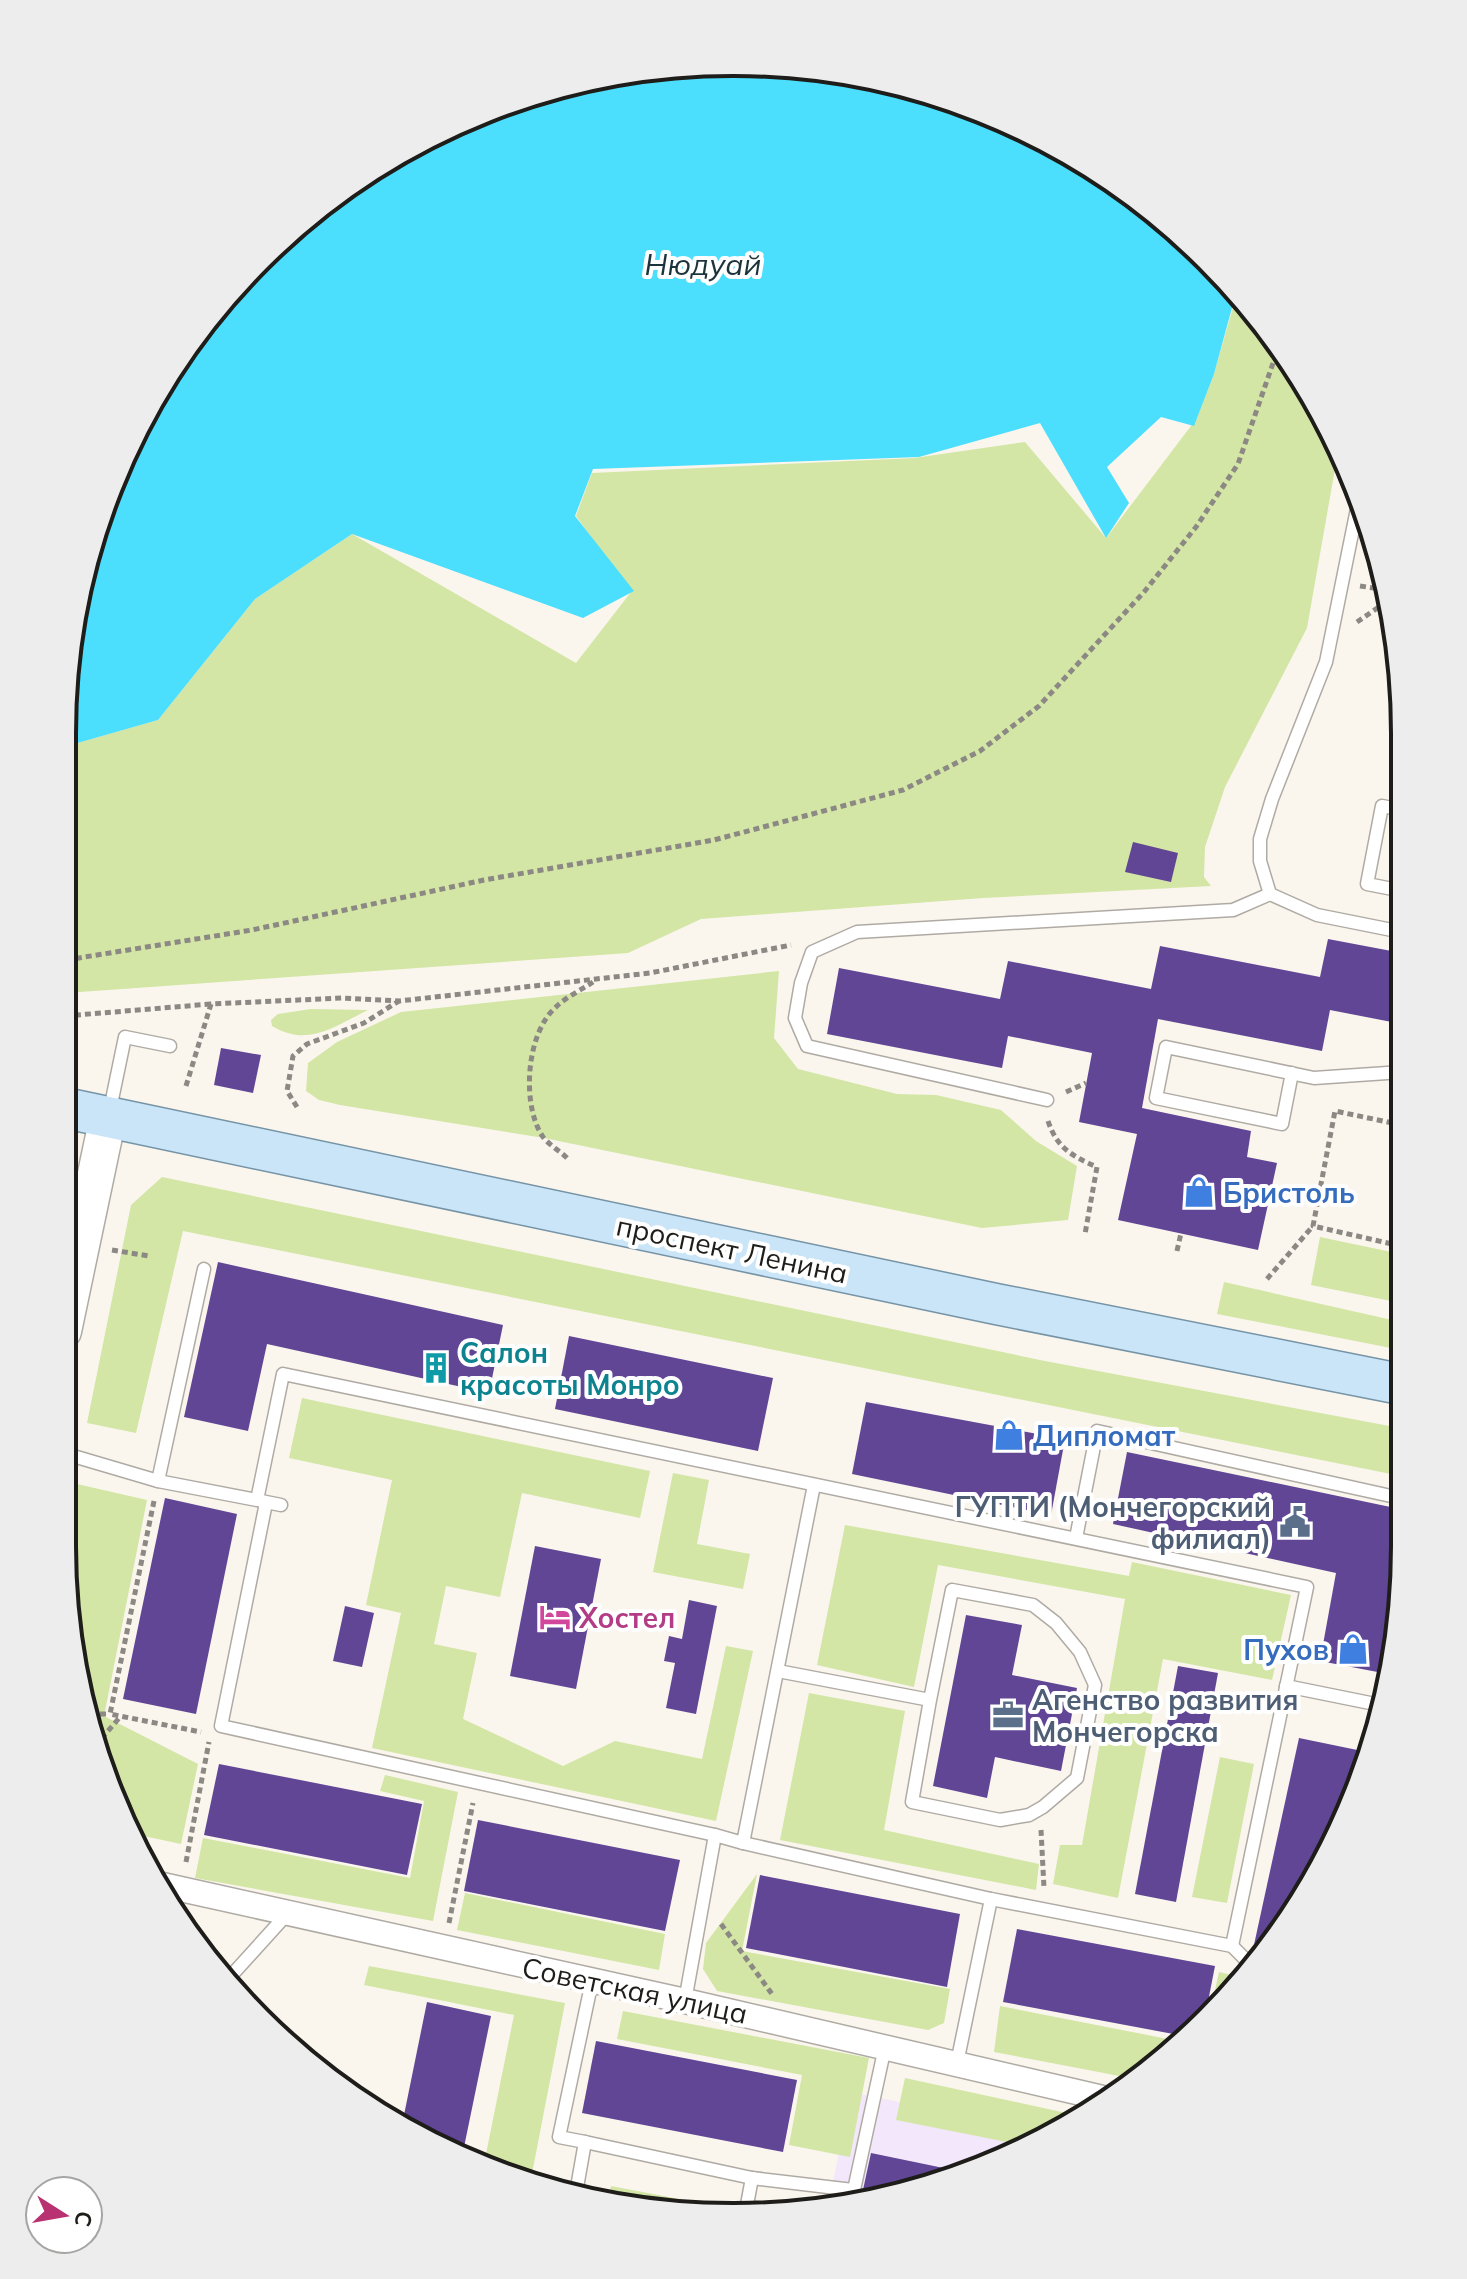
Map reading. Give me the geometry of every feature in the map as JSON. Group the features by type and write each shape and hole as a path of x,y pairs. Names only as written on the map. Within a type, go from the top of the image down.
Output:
{"main road":[{"name":"проспект Ленина","path":"76,1110 996,1304 1391,1382"}],"street":[{"path":"76,1269 108,1117"},
{"name":"Советская улица","path":"172,1886 1093,2096"}],"lane":[{"path":"1270,894 1260,861 1260,839 1272,799 1326,662 1355,519"},
{"path":"1391,808 1382,806 1367,884 1391,889"},
{"path":"1047,1100 807,1046 795,1018 801,983 812,952 857,932 1233,910 1270,894 1317,915 1391,930"},
{"path":"108,1117 125,1037 170,1046"},
{"path":"1292,1073 1282,1124 1156,1098 1166,1047 1292,1073 1314,1078 1391,1073"},
{"path":"158,1481 204,1269"},
{"path":"1232,1946 1307,1587 283,1374 221,1726 991,1899 1232,1946 1245,1959"},
{"path":"1076,1538 1097,1431 1391,1496"},
{"path":"76,1457 158,1481 281,1505"},
{"path":"743,1843 814,1485"},
{"path":"952,1590 1033,1605 1056,1623 1080,1652 1095,1685 1077,1778 1029,1815 1000,1820 912,1802 930,1700 952,1590"},
{"path":"778,1671 930,1700"},
{"path":"1286,1686 1372,1703"},
{"path":"685,2001 715,1835"},
{"path":"957,2063 991,1899"},
{"path":"234,1973 288,1913"},
{"path":"592,1981 559,2137 752,2178 842,2193"},
{"path":"854,2191 885,2047"},
{"path":"578,2184 585,2142"},
{"path":"747,2203 752,2178"}],"path":[{"path":"76,958 252,930 484,880 714,840 903,790 980,751 1039,706 1144,592 1196,527 1238,464 1274,360"},
{"path":"1330,640 1378,607"},
{"path":"76,1015 211,1004 342,998 399,1001 596,981 798,943"},
{"path":"567,1158 544,1138 535,1118 529,1088 533,1048 541,1026 554,1008 596,981"},
{"path":"297,1107 287,1091 293,1056 307,1044 364,1023 399,1001"},
{"path":"186,1086 211,1004"},
{"path":"1047,1100 1048,1121 1054,1138 1068,1155 1097,1167 1085,1234"},
{"path":"1267,1279 1313,1226 1335,1111 1391,1123"},
{"path":"1313,1226 1391,1244"},
{"path":"1177,1251 1181,1233"},
{"path":"110,1714 158,1481"},
{"path":"98,1714 211,1734 170,1884"},
{"path":"104,1736 121,1717"},
{"path":"444,1948 477,1782"},
{"path":"1040,1908 1045,1882 1040,1846 1043,1807"},
{"path":"703,1899 797,2026"}],"shaded area":[{"path":"851,2092 1034,2130 945,2168 904,2181 830,2195"}],"green space":[{"path":"1233,306 1280,368 1303,405 1335,469 1307,628 1225,787 1205,847 1204,877 1211,886 983,898 701,919 628,953 76,992 76,743 158,720 255,599 352,534 576,663 631,592 576,516 592,473 914,458 1025,442 1106,538 1197,418 1214,374"},
{"path":"779,971 774,1038 798,1069 897,1094 936,1095 1001,1110 1036,1141 1077,1166 1068,1220 982,1228 544,1138 340,1105 319,1100 306,1091 308,1063 337,1042 401,1012"},
{"path":"311,1009 368,1010 333,1028 309,1035 285,1032 272,1026 271,1020 278,1014"},
{"path":"162,1177 1045,1361 1391,1426 1391,1474 183,1231 136,1433 87,1423 131,1205"},
{"path":"1320,1237 1391,1252 1391,1301 1311,1285"},
{"path":"1224,1282 1391,1320 1391,1348 1217,1314"},
{"path":"302,1398 650,1471 640,1518 522,1493 500,1597 446,1586 434,1644 477,1653 463,1719 563,1766 615,1741 702,1759 726,1646 753,1651 716,1821 372,1748 401,1613 366,1605 392,1480 289,1458"},
{"path":"673,1473 709,1480 697,1544 750,1554 743,1589 653,1572"},
{"path":"77,1484 147,1500 104,1716 198,1764 181,1844 144,1836 126,1797 98,1716 77,1589"},
{"path":"845,1525 1129,1576 1132,1562 1291,1595 1272,1680 1163,1659 1118,1898 1053,1884 1060,1845 1082,1845 1125,1599 938,1565 914,1687 817,1665"},
{"path":"809,1693 905,1711 884,1830 1039,1864 1036,1890 780,1840"},
{"path":"1220,1757 1254,1764 1227,1903 1192,1897"},
{"path":"385,1775 458,1792 433,1921 195,1878 203,1838 410,1878 424,1801 380,1791"},
{"path":"757,1874 742,1951 950,1989 944,2023 928,2030 717,1991 703,1969 706,1943"},
{"path":"465,1893 665,1934 659,1970 457,1930"},
{"path":"369,1966 565,2003 532,2171 486,2154 514,2015 364,1985"},
{"path":"1219,1972 1231,1975 1228,1979 1214,1993"},
{"path":"1000,2006 1168,2039 1121,2076 994,2052"},
{"path":"623,2011 869,2058 850,2157 789,2145 802,2075 617,2039"},
{"path":"905,2078 1065,2113 1008,2142 896,2120"},
{"path":"611,2186 696,2202 648,2197 610,2191"}],"water":[{"name":"Нюдуай","path":"690,77 777,77 904,98 985,126 1062,164 1099,187 1167,239 1233,306 1214,374 1194,426 1161,417 1107,467 1129,503 1106,538 1040,423 919,457 593,469 575,516 634,591 583,618 352,534 255,599 158,720 76,743 82,648 98,563 126,482 164,405 212,333 239,300 300,239 368,187 405,164 482,126 563,98"}],"building":[{"path":"1133,842 1178,853 1171,882 1125,872"},
{"path":"1328,939 1391,951 1391,1022 1330,1010 1322,1051 1158,1019 1142,1108 1251,1131 1247,1157 1277,1163 1258,1250 1118,1220 1137,1134 1079,1122 1092,1053 1008,1036 1002,1068 827,1034 839,968 1000,999 1008,961 1151,989 1160,946 1320,977"},
{"path":"221,1048 261,1055 253,1093 214,1085"},
{"name":"Салон красоты Монро","path":"218,1262 503,1325 489,1393 267,1344 248,1431 184,1417"},
{"path":"569,1336 773,1378 758,1451 555,1409"},
{"path":"866,1402 1065,1439 1051,1515 852,1474"},
{"path":"1127,1452 1391,1507 1390,1589 1378,1672 1320,1661 1336,1573 1113,1524"},
{"path":"165,1498 237,1514 196,1714 123,1699"},
{"name":"Хостел","path":"535,1546 601,1559 576,1689 510,1676"},
{"path":"689,1600 717,1606 696,1714 666,1708 675,1663 664,1661 669,1636 682,1639"},
{"path":"345,1606 374,1613 362,1667 333,1661"},
{"path":"966,1615 1022,1625 1012,1675 1077,1688 1061,1771 995,1757 987,1798 933,1786"},
{"path":"1178,1666 1218,1673 1176,1902 1135,1894"},
{"path":"1299,1738 1358,1750 1341,1797 1303,1874 1253,1948"},
{"path":"219,1764 422,1804 407,1875 204,1835"},
{"path":"478,1820 680,1860 665,1931 464,1891"},
{"path":"760,1875 960,1914 947,1987 746,1948"},
{"path":"1017,1929 1215,1966 1208,1999 1173,2034 1003,2002"},
{"path":"427,2002 491,2016 464,2145 404,2114"},
{"path":"596,2041 797,2080 783,2152 582,2113"},
{"path":"871,2153 944,2168 904,2181 863,2190"}],"place":[{"name":"Бристоль","path":"1199,1192"},
{"name":"Салон красоты Монро","path":"436,1368"},
{"name":"Дипломат","path":"1009,1435"},
{"name":"ГУПТИ (Мончегорский филиал)","path":"1295,1522"},
{"name":"Хостел","path":"555,1617"},
{"name":"Пухов","path":"1353,1649"},
{"name":"Агенство развития Мончегорска","path":"1008,1715"}]}
